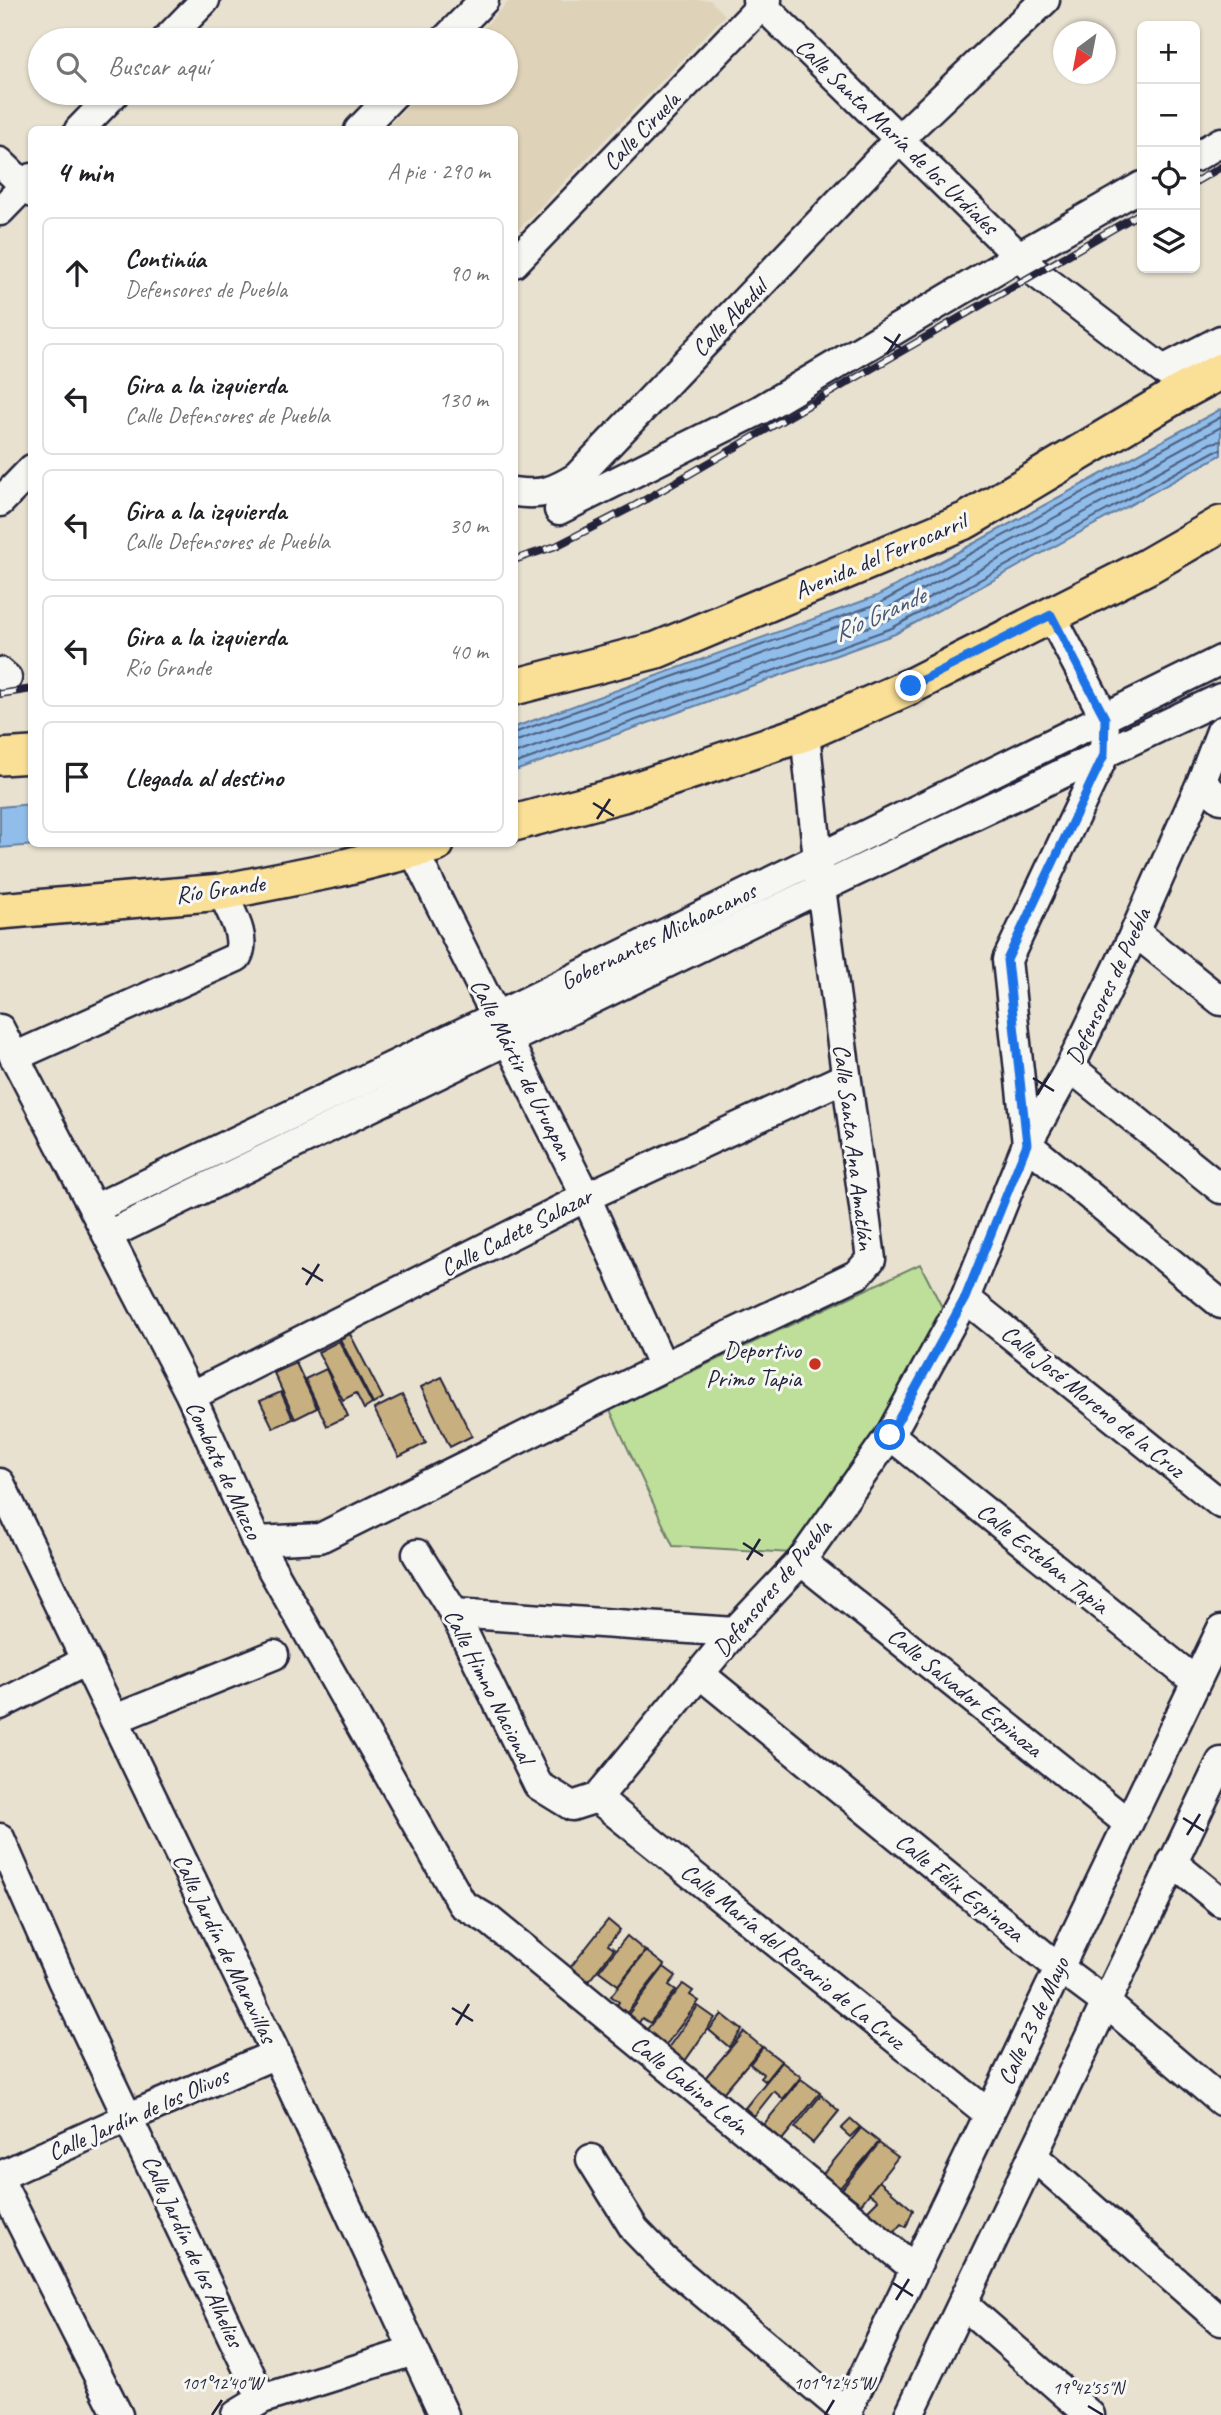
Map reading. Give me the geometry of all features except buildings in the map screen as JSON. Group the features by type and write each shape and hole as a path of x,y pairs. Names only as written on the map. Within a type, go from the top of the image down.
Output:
{"main road":[{"name":"Avenida del Ferrocarril","path":"518,686 657,650 967,520 1221,371"},
{"path":"518,822 623,794 805,733 911,686 1148,566 1221,524"},
{"path":"0,757 28,755"},
{"name":"Río Grande","path":"0,911 222,892 337,869 425,847"}],"street":[{"path":"178,28 205,0"},
{"path":"457,28 484,0"},
{"name":"Calle Abedul","path":"557,500 899,139 1045,0"},
{"name":"Calle Santa María de los Urdiales","path":"762,2 1028,265 1163,370 1221,340"},
{"name":"Calle Ciruela","path":"518,259 762,2"},
{"path":"83,126 103,105"},
{"path":"363,126 383,105"},
{"path":"1200,154 1221,142"},
{"path":"0,162 28,185"},
{"path":"0,211 28,187"},
{"path":"518,493 557,500 760,410 1028,265 1137,190"},
{"path":"0,502 28,473"},
{"path":"1051,615 1105,718 1104,755 1007,960 1027,1144 1221,1304"},
{"name":"Gobernantes Michoacanos","path":"108,1235 501,1029 817,857 1221,660"},
{"name":"Gobernantes Michoacanos","path":"94,1209 821,888 1221,698"},
{"name":"Defensores de Puebla","path":"585,1802 734,1632 801,1561 890,1435 965,1298 1027,1144 1070,1067 1135,932 1211,791 1221,731"},
{"name":"Calle Santa Ana Amatlán","path":"256,1541 320,1538 663,1367 858,1274 871,1259 817,857 805,733"},
{"name":"Calle Mártir de Uruapan","path":"425,847 501,1029 586,1197 663,1367"},
{"path":"14,1057 237,957 242,948 240,935 222,892"},
{"path":"1135,932 1221,1001"},
{"name":"Combate de Muzco","path":"0,1029 191,1396 256,1541 462,1904"},
{"path":"1070,1067 1221,1189"},
{"name":"Calle Cadete Salazar","path":"191,1396 586,1197 846,1077"},
{"name":"Calle José Moreno de la Cruz","path":"965,1298 1221,1504"},
{"name":"Calle Esteban Tapia","path":"890,1435 1195,1681"},
{"name":"Calle Jardín de Maravillas","path":"0,1483 276,2054 444,2415"},
{"name":"Calle Himno Nacional","path":"417,1554 454,1613 538,1785 585,1802"},
{"name":"Calle Salvador Espinoza","path":"801,1561 1128,1823"},
{"path":"454,1613 734,1632"},
{"name":"Calle 23 de Mayo","path":"846,2414 1221,1630"},
{"path":"114,1720 274,1655"},
{"path":"0,1705 86,1661"},
{"name":"Calle Félix Espinoza","path":"699,1674 1058,1967 1105,2002 1221,2101"},
{"path":"909,2415 1221,1762"},
{"name":"Calle María del Rosario de La Cruz","path":"585,1802 989,2114"},
{"name":"Calle Jardín de los Alhelies","path":"0,1838 62,1980 262,2399"},
{"path":"1172,1862 1221,1902"},
{"name":"Calle Gabino León","path":"462,1904 489,1920 915,2269"},
{"name":"Calle Jardín de los Olivos","path":"0,2178 129,2117 276,2054"},
{"path":"1032,2156 1221,2321"},
{"path":"591,2159 635,2230 664,2260 846,2414"},
{"path":"0,2178 118,2415"},
{"path":"963,2304 1090,2415"},
{"path":"236,2415 262,2399 414,2351"}],"shaded area":[{"path":"510,0 710,0 725,15 518,230 518,126 388,126 409,105 518,105 518,28 483,28"}],"green space":[{"name":"Deportivo Primo Tapia","path":"920,1264 947,1317 883,1431 792,1553 673,1546 610,1410"}],"water":[{"path":"1221,409 1221,455 895,634 518,770 518,726 877,596"},
{"path":"28,804 28,846 0,848 0,807"}],"railway":[{"path":"1200,179 1221,167"},
{"path":"518,559 556,546 636,505 1137,215"},
{"path":"0,694 28,690"}],"place":[{"name":"Deportivo Primo Tapia","path":"815,1364"}],"route":[{"path":"890,1435 965,1298 1027,1144 1007,960 1104,755 1105,718 1051,615 911,686"}]}
